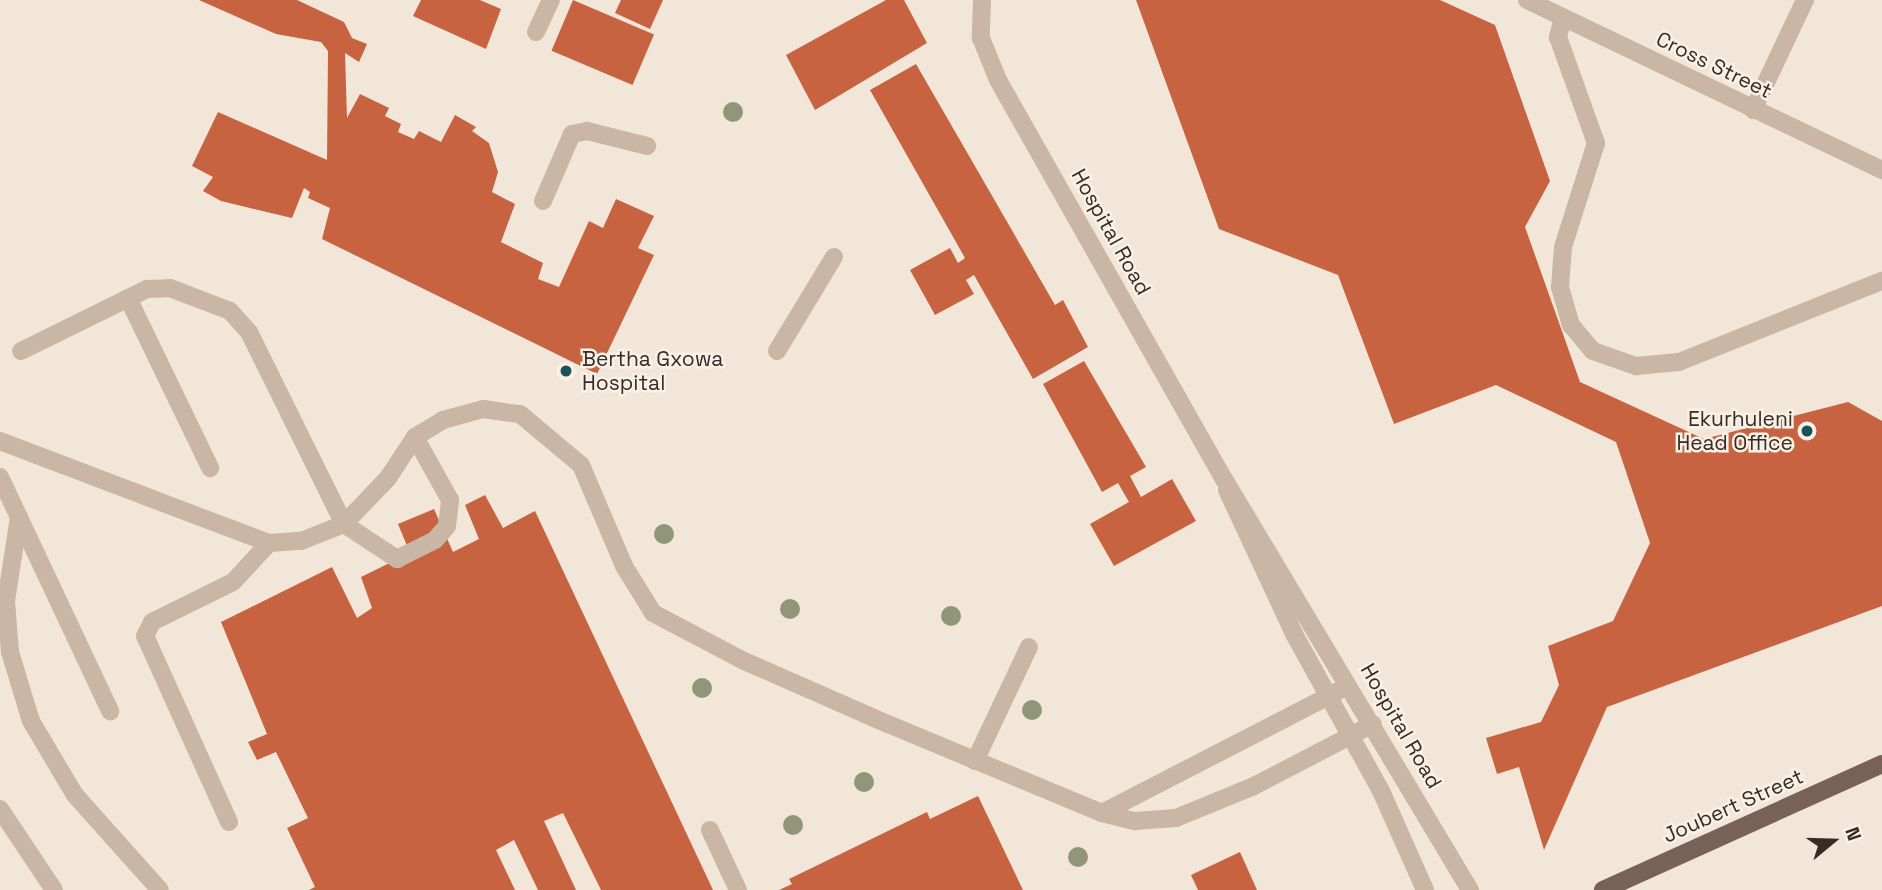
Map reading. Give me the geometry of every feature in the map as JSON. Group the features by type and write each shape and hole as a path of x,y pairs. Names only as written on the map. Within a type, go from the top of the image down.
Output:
{"main road":[{"name":"Joubert Street","path":"1603,890 1882,764"}],"street":[{"path":"536,33 551,0"},
{"name":"Hospital Road","path":"982,0 981,38 998,80 1224,480 1351,685 1470,890"},
{"name":"Cross Street","path":"1527,0 1882,170"},
{"path":"1753,110 1805,0"},
{"path":"1563,18 1558,37 1596,142 1563,247 1560,287 1571,326 1593,351 1636,366 1679,362 1882,281"},
{"path":"543,201 572,134 587,131 647,146"},
{"path":"778,351 834,257"},
{"path":"22,351 147,289 170,288 230,311 249,332 344,524 397,559 435,540 447,526 450,500 415,437"},
{"path":"128,299 210,468"},
{"path":"0,442 269,543 301,541 344,524 388,478 415,437 443,419 483,409 520,414 581,465 624,566 653,613 742,660 975,761 1102,813 1135,821 1176,818 1254,786 1350,733 1373,724"},
{"path":"0,477 110,711"},
{"name":"Hospital Road","path":"1224,480 1231,508 1350,733 1425,890"},
{"path":"19,517 6,601 10,652 32,721 75,794 160,890"},
{"path":"229,822 145,636 152,622 233,582 269,543"},
{"path":"975,761 1029,647"},
{"path":"1102,813 1351,685"},
{"path":"0,809 54,890"},
{"path":"710,830 738,890"}],"building":[{"path":"199,0 297,0 344,22 352,38 367,44 359,62 345,53 347,118 360,94 389,108 385,116 401,124 398,132 414,139 419,131 441,142 455,115 476,127 472,131 489,143 498,172 492,192 515,204 501,242 543,263 538,279 559,287 589,221 603,228 616,199 654,216 638,248 654,255 597,374 322,239 330,208 308,198 310,192 304,188 292,218 221,201 203,191 213,177 192,166 218,112 327,160 328,51 321,42 276,34"},
{"path":"421,0 480,0 501,9 486,49 413,16"},
{"path":"573,0 654,34 633,85 552,51"},
{"path":"621,0 663,0 650,29 615,13"},
{"path":"886,0 904,0 927,43 815,110 786,55"},
{"name":"Ekurhuleni Head Office","path":"1136,0 1440,0 1495,25 1550,181 1525,227 1580,382 1704,439 1848,402 1882,421 1882,606 1607,707 1544,850 1519,767 1497,774 1486,738 1541,722 1559,685 1548,646 1613,621 1650,543 1616,442 1496,385 1394,424 1338,275 1219,229"},
{"path":"916,64 1055,305 1063,300 1088,347 1033,379 974,275 966,280 974,294 935,315 910,270 950,248 958,263 965,258 870,90"},
{"path":"1084,361 1146,467 1130,476 1141,497 1172,479 1196,521 1114,566 1090,524 1129,502 1118,483 1102,492 1043,384"},
{"path":"485,495 503,528 535,511 713,890 601,890 563,813 544,821 576,890 538,890 514,840 496,850 515,890 309,890 315,887 287,828 308,818 276,752 257,760 248,742 267,734 221,622 332,567 357,618 372,608 361,577 410,553 398,524 434,509 453,552 479,539 465,505"},
{"path":"978,796 1023,890 779,890 792,884 789,879 927,812 930,819"},
{"path":"1240,852 1257,890 1198,890 1191,875"}],"place":[{"name":"Bertha Gxowa Hospital","path":"566,371"},
{"name":"Ekurhuleni Head Office","path":"1807,431"}]}
